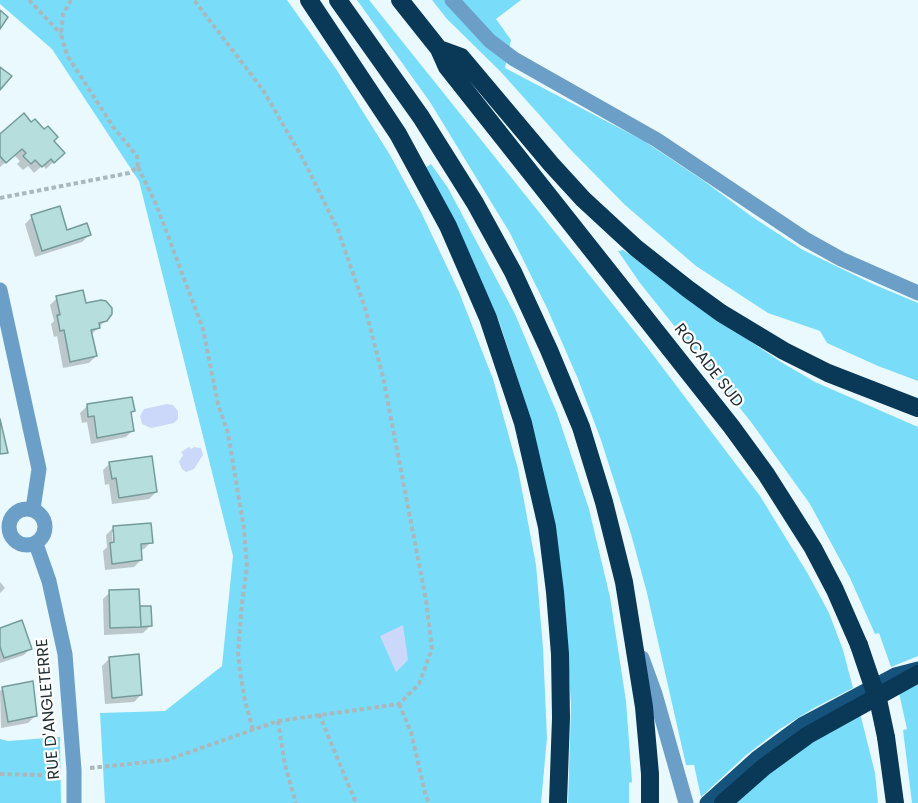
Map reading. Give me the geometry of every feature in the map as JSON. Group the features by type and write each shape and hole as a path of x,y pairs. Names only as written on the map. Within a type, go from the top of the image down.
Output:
{"highway":[{"path":"309,0 398,134 448,226 488,318 523,423 547,527 555,592 560,654 561,718 558,803"},
{"path":"338,0 421,117 470,195 513,272 581,427 615,543 633,632 644,707 650,774 650,803"},
{"name":"ROCADE SUD","path":"400,0 439,49 447,68 731,426 766,474 813,548 835,590 859,645 879,704 895,803"},
{"path":"439,49 461,57 551,164 584,199 627,240 688,290 784,351 828,373 918,408"},
{"path":"723,803 764,766 808,735 918,674"}],"main road":[{"path":"707,803 757,758 803,724 895,675 918,669"}],"street":[{"path":"452,0 490,41 514,60 657,140 805,239 918,293"},
{"path":"0,290 39,469 33,509"},
{"path":"27,508 33,509 42,517 46,529 36,544 24,545 13,539 5,520 16,512 27,508"},
{"name":"RUE D'ANGLETERRE","path":"36,544 49,580 65,654 74,770 74,803"},
{"path":"633,632 655,694 686,803"}],"path":[{"path":"29,0 61,34"},
{"path":"71,0 63,14 61,34 67,55 114,128 137,156 138,167 156,204 203,329 218,404 228,433 244,529 247,567 239,643 240,672 245,701 254,729"},
{"path":"0,774 40,775 167,760 278,720 399,704 419,684 432,650 422,576 383,378 365,308 338,230 303,159 263,90 194,0"},
{"path":"0,198 129,173 138,167"},
{"path":"399,704 411,732 426,797 430,803"},
{"path":"319,714 356,803"},
{"path":"278,720 285,765 296,803"}],"shaded area":[{"path":"0,0 287,0 336,69 390,155 421,212 459,292 493,379 518,469 536,565 547,738 541,803 105,803 100,713 165,711 222,666 233,556 139,181 52,49 0,4"},
{"path":"357,0 369,0 647,347 760,496 829,613 843,650 853,688 780,729 745,756 701,797 694,765 686,765 647,593 631,534 601,440 578,379 547,308 510,233 430,102"},
{"path":"432,0 521,0 496,19 511,40 505,68 644,141 803,250 918,303 918,381 827,343 820,331 768,313 696,266 625,205 569,148 500,71 447,19"},
{"path":"431,164 448,188 515,314 557,413 589,509 610,597 626,701 632,782 629,783 629,803 568,803 571,706 565,605 532,423 499,321 447,206 425,168"},
{"path":"623,250 781,362 815,382 918,427 918,656 891,667 879,633 875,634 850,578 810,504 751,422 640,283 618,251"},
{"path":"167,404 173,405 178,411 178,419 174,423 151,428 142,424 140,416 144,409"},
{"path":"189,447 191,449 201,448 203,455 194,469 186,472 179,462 183,455 181,452"},
{"path":"403,625 408,660 396,672 380,636"},
{"path":"918,684 918,803 912,803 903,730 907,729 899,693"},
{"path":"860,713 875,773 878,803 735,803 789,757"},
{"path":"60,737 61,803 0,803 0,739 8,741"}],"building":[{"path":"0,10 8,17 0,29"},
{"path":"0,67 12,76 0,90"},
{"path":"24,113 31,122 35,119 44,129 48,126 58,137 54,141 65,153 54,163 51,159 42,167 35,160 31,164 23,156 26,153 22,149 6,163 0,156 0,134"},
{"path":"60,206 67,230 87,223 91,235 42,251 31,215"},
{"path":"83,290 86,303 106,301 112,308 112,314 107,321 99,323 100,328 91,330 97,356 70,362 64,330 60,331 57,315 60,315 56,296"},
{"path":"132,397 135,411 131,412 134,431 97,438 94,416 88,417 87,404"},
{"path":"0,419 8,453 0,454"},
{"path":"152,456 157,492 119,498 116,478 112,479 109,462"},
{"path":"151,523 153,543 141,544 142,560 112,564 110,543 114,542 113,526"},
{"path":"139,589 141,627 110,628 109,590"},
{"path":"140,606 151,606 152,626 141,627"},
{"path":"22,620 32,649 4,658 0,647 0,628"},
{"path":"139,654 142,695 112,698 109,657"},
{"path":"33,681 37,716 8,722 2,687"}]}
